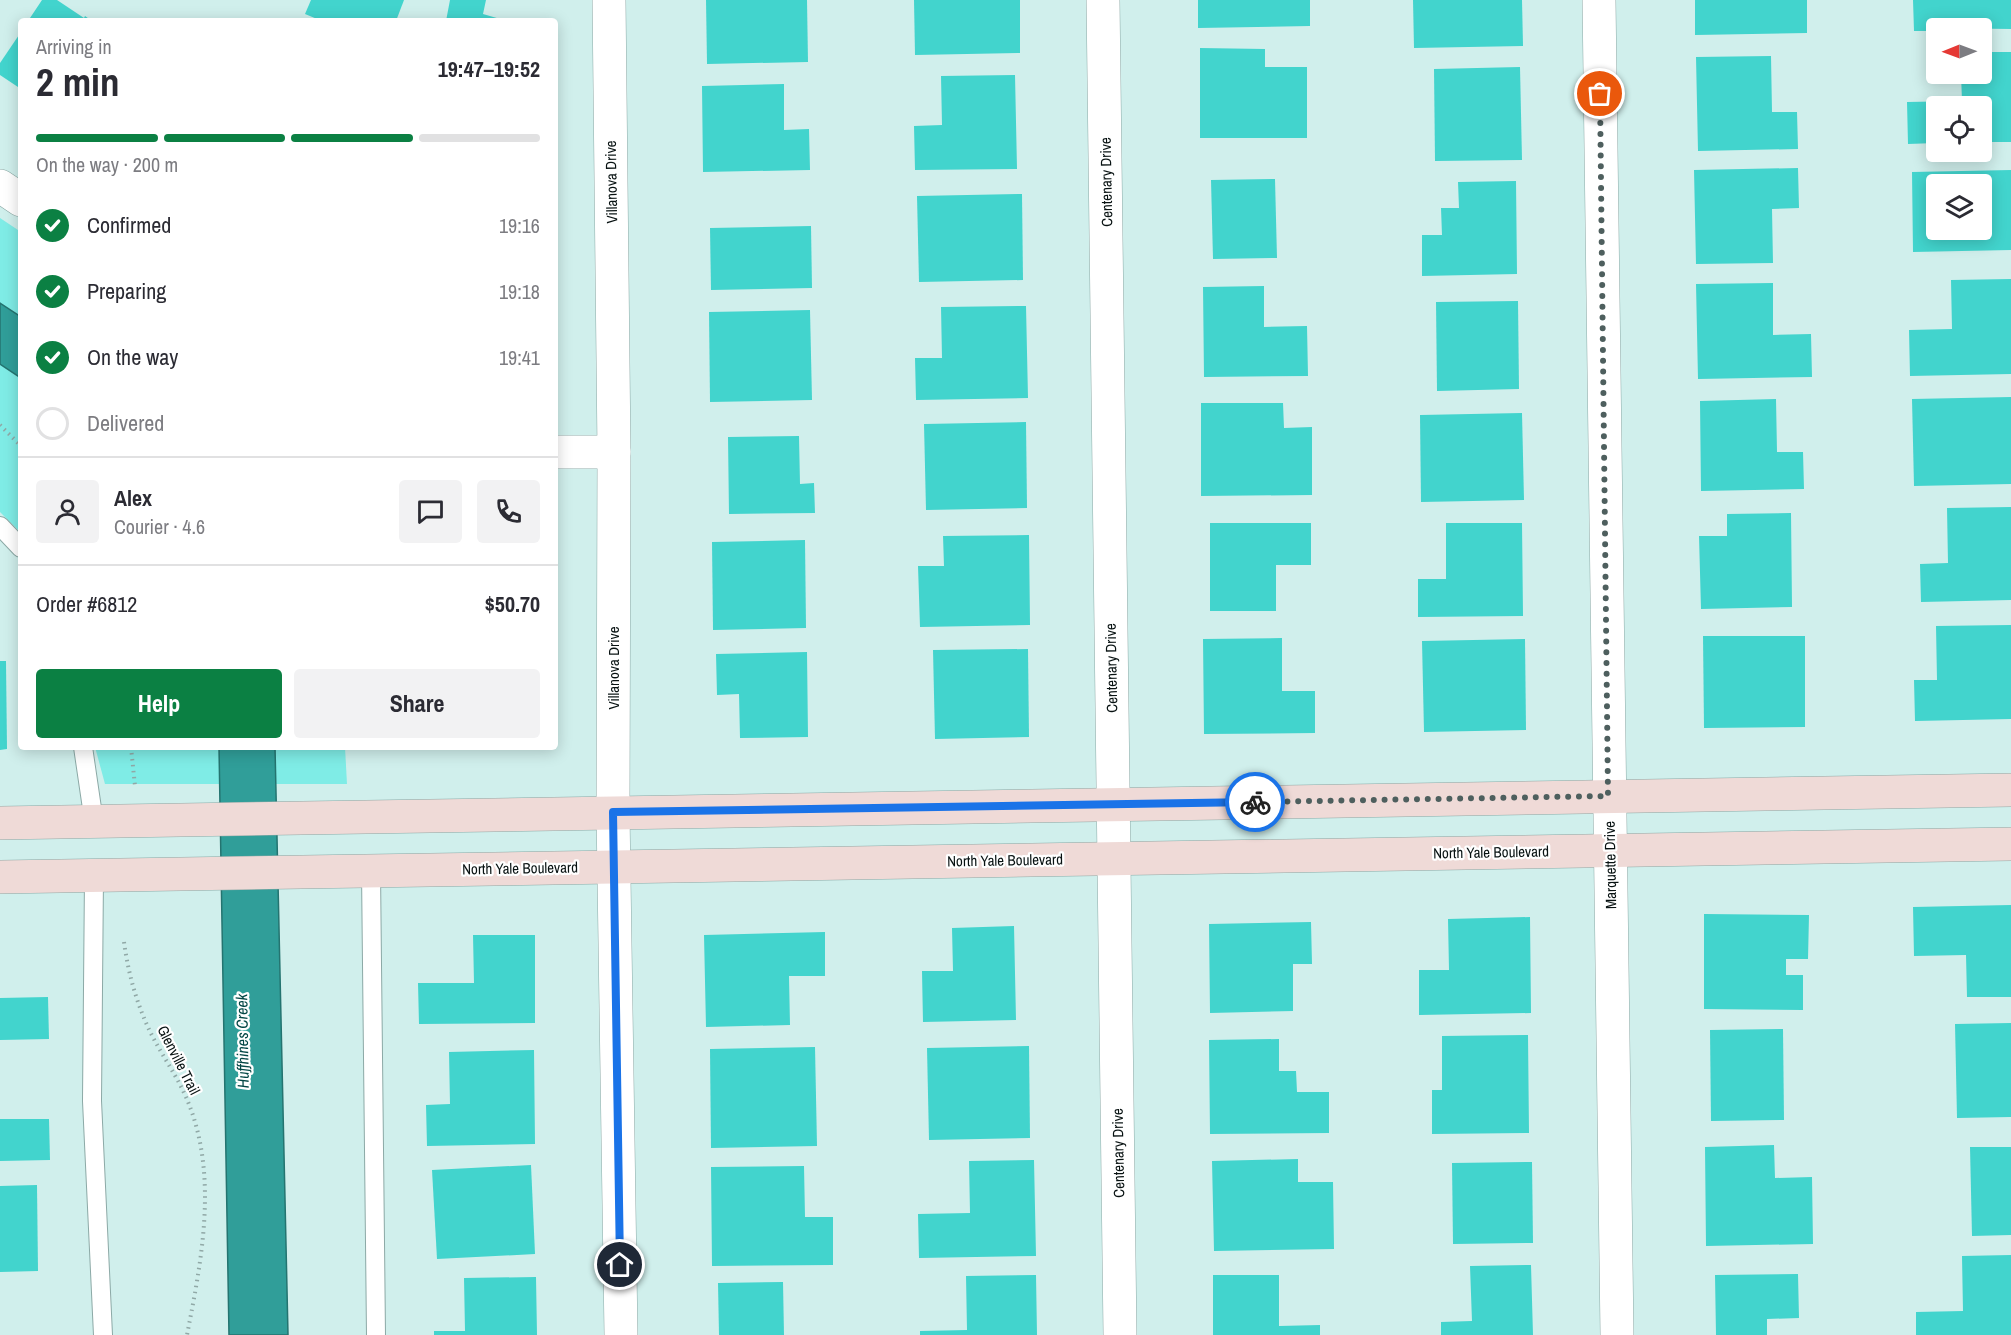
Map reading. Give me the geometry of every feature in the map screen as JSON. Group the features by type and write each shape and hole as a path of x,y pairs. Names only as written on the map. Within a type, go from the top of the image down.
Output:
{"street":[{"name":"Villanova Drive","path":"609,0 614,452 613,812 621,1335"},
{"name":"Centenary Drive","path":"1104,0 1120,1335"},
{"name":"Marquette Drive","path":"1599,0 1617,1335"},
{"path":"0,186 18,198"},
{"path":"558,452 614,452"},
{"path":"0,823 94,822 144,807 331,817 2011,790"},
{"name":"North Yale Boulevard","path":"0,877 2011,844"}],"lane":[{"path":"0,526 18,545"},
{"path":"83,750 94,822"},
{"path":"371,871 376,1335"},
{"path":"94,876 92,1101 103,1335"}],"path":[{"path":"0,425 18,443"},
{"path":"131,750 144,807"},
{"name":"Glenville Trail","path":"123,933 131,985 148,1026 186,1098 197,1132 204,1170 203,1233 199,1275 187,1335"}],"shaded area":[{"path":"0,218 18,230 18,530 0,512"},
{"path":"96,750 345,750 347,784 105,784"}],"water":[{"path":"0,303 18,315 18,376 0,364"},
{"name":"Huffhines Creek","path":"219,750 275,750 288,1335 229,1335"}],"building":[{"path":"42,0 57,0 84,18 30,18"},
{"path":"311,0 404,0 397,18 315,18 305,14"},
{"path":"450,0 486,0 483,14 497,18 447,18"},
{"path":"706,0 807,0 808,62 707,64"},
{"path":"914,0 1020,0 1020,53 915,55"},
{"path":"1198,0 1310,0 1310,26 1198,28"},
{"path":"1413,0 1522,0 1523,46 1414,48"},
{"path":"1695,0 1807,0 1807,33 1695,35"},
{"path":"1913,0 2011,0 2011,29 1992,29 1992,18 1926,18 1926,31 1914,31"},
{"path":"18,36 18,87 0,75 0,63"},
{"path":"1200,48 1265,49 1265,67 1307,67 1307,138 1200,138"},
{"path":"1992,52 2011,52 2011,142 1992,142 1992,96 1962,96 1961,84 1992,84"},
{"path":"1771,56 1772,112 1797,112 1798,149 1698,151 1696,57"},
{"path":"1520,67 1522,160 1435,161 1434,69"},
{"path":"1015,75 1017,169 915,170 914,126 942,125 941,76"},
{"path":"784,84 784,130 809,129 810,170 703,172 702,86"},
{"path":"1907,102 1926,102 1926,143 1908,144"},
{"path":"1798,168 1799,208 1772,209 1773,263 1696,264 1694,170"},
{"path":"2011,170 2011,250 1913,252 1912,172"},
{"path":"1275,179 1277,258 1213,259 1211,180"},
{"path":"1516,181 1517,274 1422,276 1422,235 1442,235 1441,208 1459,208 1458,182"},
{"path":"1022,194 1023,280 919,282 917,196"},
{"path":"811,226 812,288 711,290 710,228"},
{"path":"2011,279 2011,374 1910,376 1909,330 1952,329 1951,280"},
{"path":"1773,283 1773,335 1811,334 1812,377 1698,379 1696,284"},
{"path":"1264,286 1264,327 1307,326 1308,376 1204,377 1203,287"},
{"path":"1518,301 1519,389 1437,391 1436,302"},
{"path":"1026,306 1028,398 916,400 915,358 942,358 941,307"},
{"path":"810,310 812,400 710,402 709,312"},
{"path":"2011,397 2011,484 1914,486 1912,399"},
{"path":"1776,399 1777,452 1803,452 1804,489 1701,491 1700,401"},
{"path":"1201,403 1283,403 1284,428 1312,427 1312,495 1201,496"},
{"path":"1522,413 1524,500 1421,502 1420,415"},
{"path":"1026,422 1027,508 926,510 924,424"},
{"path":"799,436 800,484 814,483 815,513 729,514 728,437"},
{"path":"2011,507 2011,600 1921,602 1920,564 1948,563 1947,508"},
{"path":"1791,513 1792,607 1701,609 1699,536 1727,536 1727,514"},
{"path":"1210,523 1311,523 1311,565 1276,565 1276,611 1210,611"},
{"path":"1446,523 1522,523 1523,616 1418,617 1418,579 1446,579"},
{"path":"1029,535 1030,625 920,627 918,566 944,566 943,536"},
{"path":"805,540 806,628 713,630 712,542"},
{"path":"2011,625 2011,719 1915,721 1914,680 1937,680 1936,626"},
{"path":"1703,636 1805,636 1805,727 1704,728"},
{"path":"1282,638 1282,691 1315,691 1315,733 1204,734 1203,639"},
{"path":"1525,639 1526,730 1424,732 1422,641"},
{"path":"1028,649 1029,737 935,739 933,650"},
{"path":"807,652 808,737 740,738 739,694 717,695 716,654"},
{"path":"0,661 6,661 7,749 0,750"},
{"path":"2011,905 2011,997 1967,997 1966,955 1914,956 1913,907"},
{"path":"1704,914 1809,915 1808,959 1786,959 1786,975 1803,975 1803,1010 1704,1009"},
{"path":"1530,917 1531,1013 1419,1015 1419,970 1449,970 1448,919"},
{"path":"1311,922 1312,964 1293,964 1293,1011 1210,1013 1209,924"},
{"path":"1014,926 1016,1020 923,1022 922,971 953,971 952,928"},
{"path":"825,932 825,976 789,976 790,1025 706,1027 704,935"},
{"path":"473,935 535,935 535,1023 419,1024 418,983 474,983"},
{"path":"48,997 49,1039 0,1040 0,998"},
{"path":"2011,1023 2011,1117 1957,1118 1955,1024"},
{"path":"1783,1029 1784,1120 1711,1121 1710,1030"},
{"path":"1528,1035 1529,1133 1432,1134 1432,1090 1442,1090 1442,1036"},
{"path":"1279,1039 1279,1071 1296,1071 1297,1092 1329,1092 1329,1133 1210,1134 1209,1040"},
{"path":"1029,1046 1030,1138 929,1140 927,1048"},
{"path":"815,1047 817,1146 711,1148 710,1049"},
{"path":"534,1050 535,1144 427,1146 426,1105 450,1104 449,1052"},
{"path":"0,1119 49,1119 50,1160 0,1161"},
{"path":"1774,1145 1775,1178 1812,1177 1813,1244 1706,1246 1705,1147"},
{"path":"1970,1147 2011,1147 2011,1235 1972,1236"},
{"path":"1298,1159 1298,1182 1333,1182 1334,1249 1214,1251 1212,1161"},
{"path":"1034,1160 1036,1256 919,1258 918,1214 970,1213 969,1161"},
{"path":"1532,1162 1533,1243 1453,1244 1452,1163"},
{"path":"531,1165 535,1254 437,1259 432,1170"},
{"path":"804,1166 805,1217 833,1217 833,1265 712,1266 711,1167"},
{"path":"37,1185 38,1271 0,1272 0,1186"},
{"path":"2011,1255 2011,1335 1916,1335 1916,1312 1963,1311 1962,1256"},
{"path":"1531,1265 1533,1335 1441,1335 1441,1322 1472,1321 1470,1266"},
{"path":"1798,1274 1799,1318 1767,1319 1767,1335 1716,1335 1715,1275"},
{"path":"1036,1275 1037,1335 920,1335 920,1331 967,1330 966,1276"},
{"path":"1213,1275 1279,1275 1279,1326 1320,1325 1320,1335 1213,1335"},
{"path":"536,1277 537,1335 434,1335 434,1331 465,1331 464,1278"},
{"path":"783,1282 784,1335 719,1335 718,1283"}],"way so far":[{"path":"1255,802 1608,796 1600,94"}],"route":[{"path":"620,1265 613,812 1255,802"}]}
